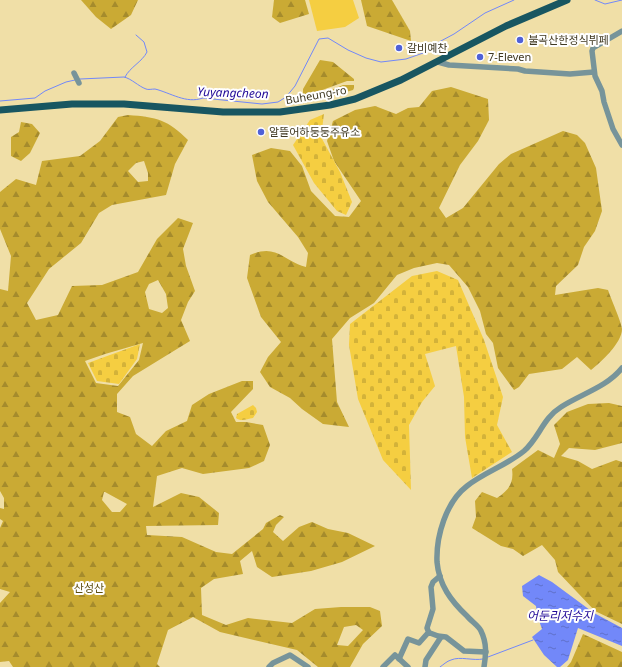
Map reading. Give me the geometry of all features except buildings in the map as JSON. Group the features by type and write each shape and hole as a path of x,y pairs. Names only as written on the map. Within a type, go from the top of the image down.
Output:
{"main road":[{"name":"Buheung-ro","path":"0,110 72,104 111,104 148,105 223,112 289,111 330,105 354,99 401,80 506,26 567,0"}],"street":[{"path":"622,31 593,48 592,51 595,76 602,91 613,129 622,145"},
{"path":"438,62 449,66 518,68 525,71 570,74 594,72"},
{"path":"74,73 79,83"},
{"path":"485,664 486,653 481,630 454,605 446,592 440,576 437,563 437,553 441,529 447,512 457,496 468,485 516,457 526,449 548,418 560,407 601,385 617,374 622,368"},
{"path":"429,633 427,628 433,609 431,587 433,582 440,576"},
{"path":"429,633 446,638 464,651 486,653"},
{"path":"399,659 408,639 419,643 429,633"},
{"path":"425,667 426,660 441,637"},
{"path":"269,667 273,663 290,655 308,667"},
{"path":"383,667 394,655 408,667"}],"green space":[{"path":"81,0 138,0 131,15 111,29 96,17"},
{"path":"274,0 305,0 309,14 280,23 272,17"},
{"path":"309,0 353,0 359,18 345,27 317,31"},
{"path":"361,0 392,0 410,31 411,41 367,26"},
{"path":"320,60 333,62 354,79 354,81 347,81 303,97 303,89"},
{"path":"343,85 354,85 354,88 353,90 329,97 305,101"},
{"path":"451,87 488,99 489,120 478,141 460,165 439,208 446,218 463,208 499,164 511,154 563,131 577,135 585,143 596,168 602,211 595,231 584,247 578,265 556,286 555,295 598,288 608,290 622,329 619,340 610,352 591,370 577,357 562,369 529,374 519,387 514,390 498,368 493,343 486,334 480,311 468,287 449,265 437,263 414,268 397,275 374,303 350,318 332,339 337,402 349,427 323,424 302,409 290,398 270,387 260,372 268,357 281,342 261,317 247,278 250,255 267,251 274,252 306,267 308,253 298,237 268,202 257,181 252,155 271,148 290,151 302,166 311,191 335,216 349,217 361,201 334,161 327,141 333,121 355,110 375,106 396,114 408,108 419,107 432,91"},
{"path":"324,114 321,137 340,172 352,202 346,215 337,211 314,183 293,145 310,120"},
{"name":"산성산","path":"128,115 147,117 161,121 174,128 188,140 175,164 166,195 112,205 99,213 81,243 49,269 27,303 36,320 58,315 72,286 102,285 138,272 157,239 178,218 193,223 183,249 186,266 195,291 188,302 181,320 190,341 133,376 117,394 117,412 130,417 136,434 152,446 166,431 187,421 192,405 209,394 242,381 253,381 253,389 231,412 236,422 263,425 270,445 264,461 249,468 203,474 182,468 157,476 153,507 181,493 199,497 219,513 218,525 146,526 147,535 182,537 216,552 232,554 263,529 266,523 280,515 284,517 276,525 273,532 283,541 299,527 312,522 328,529 348,533 375,546 342,562 311,571 272,577 257,567 252,551 240,561 243,574 214,579 201,588 202,615 226,625 248,618 292,623 315,609 370,607 380,611 382,626 363,644 350,667 318,667 297,650 220,632 193,617 168,630 157,664 160,667 13,667 9,661 0,662 0,603 10,592 0,589 0,528 3,521 0,519 0,508 4,509 4,498 0,491 0,289 8,291 11,256 0,229 0,192 16,179 36,185 42,161 80,156 100,141 118,117","holes":["144,161 148,173 148,181 138,182 128,171 136,163","158,280 166,294 168,308 162,313 149,309 145,292 149,284","143,343 139,360 118,386 96,383 85,361","104,492 127,504 120,512 112,512 102,500","356,625 363,630 348,646 337,645 344,627"]},
{"path":"21,122 32,124 40,133 30,153 21,161 11,156 11,137 19,132"},
{"path":"437,271 458,280 484,340 503,397 497,425 512,452 472,478 465,437 464,397 456,346 425,354 435,386 422,402 409,425 411,490 383,460 358,399 349,345 350,324 412,276"},
{"path":"140,344 137,359 119,384 97,381 88,363"},
{"path":"609,403 622,406 622,443 595,450 569,448 561,456 578,461 592,469 616,460 622,462 622,624 595,611 558,572 555,560 542,545 523,556 513,549 501,546 472,528 476,517 475,501 482,492 497,498 501,495 510,486 512,469 538,450 554,458 560,444 554,425 567,412 588,404"},
{"path":"253,405 257,412 253,418 242,420 236,418 237,414"},
{"path":"583,634 622,652 622,667 567,667 571,662"}],"water":[{"name":"어둔리저수지","path":"539,575 552,582 594,613 622,628 622,646 578,628 568,660 560,667 557,667 544,655 532,637 542,629 537,615 536,606 523,596 522,586"}],"waterway":[{"name":"Yuyangcheon","path":"80,79 124,77 147,89 155,89 191,100 203,98 262,104 278,102 286,97 295,86 319,39 328,38 348,50 366,58 381,62 406,59 426,52 485,13 514,0"},
{"name":"Yuyangcheon","path":"595,0 605,4 622,0"},
{"path":"125,77 147,52 144,42 136,35"},
{"name":"Yuyangcheon","path":"0,101 35,98 45,91 66,82 75,80"},
{"path":"488,657 533,640"},
{"path":"440,667 448,661 455,659 483,659"}],"place":[{"name":"불곡산한정식뷔페","path":"520,40"},
{"name":"갈비예찬","path":"399,48"},
{"name":"7-Eleven","path":"480,57"},
{"name":"알뜰어하둥둥주유소","path":"261,132"}]}
